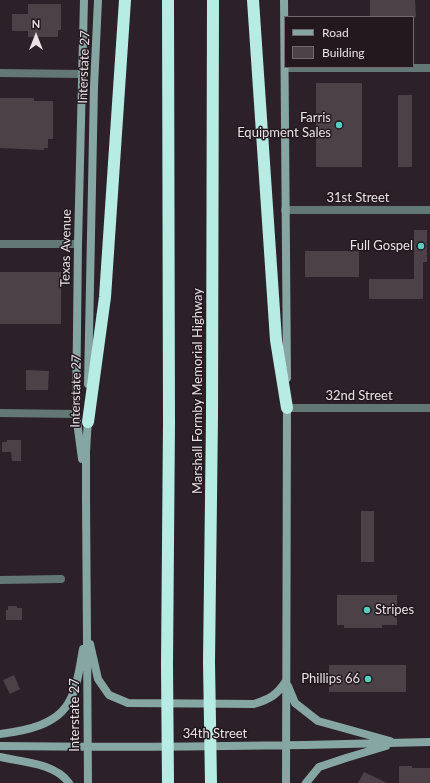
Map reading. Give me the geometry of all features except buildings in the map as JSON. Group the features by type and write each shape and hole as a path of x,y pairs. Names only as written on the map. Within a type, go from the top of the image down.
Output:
{"highway":[{"path":"88,422 105,297 125,0"},
{"path":"168,0 169,422 166,665 168,783"},
{"name":"Marshall Formby Memorial Highway","path":"211,783 209,662 212,416 213,0"},
{"path":"253,0 276,340 287,408"}],"main road":[{"name":"Texas Avenue","path":"84,0 78,244 76,414 86,496"},
{"name":"Interstate 27","path":"88,783 86,452 88,422 98,0"},
{"path":"284,0 284,16"},
{"path":"285,68 287,408 286,783"},
{"path":"86,630 98,679 109,695 128,703 254,704 267,700 279,692 286,682"},
{"path":"0,734 16,732 49,722 60,713 70,700 76,680 86,630"},
{"path":"286,682 295,703 318,721 398,743"},
{"name":"34th Street","path":"0,746 286,746 430,742"},
{"path":"306,783 319,767 398,743"},
{"path":"0,757 50,769 65,778 69,783"}],"street":[{"path":"285,68 430,68"},
{"path":"0,74 82,74"},
{"name":"31st Street","path":"285,210 430,210"},
{"path":"0,244 78,244"},
{"name":"32nd Street","path":"287,408 430,408"},
{"path":"0,413 76,414"},
{"path":"0,580 61,579"}],"place":[{"name":"Farris Equipment Sales","path":"339,125"},
{"name":"Full Gospel","path":"421,246"},
{"name":"Stripes","path":"367,610"},
{"name":"Phillips 66","path":"368,679"}]}
